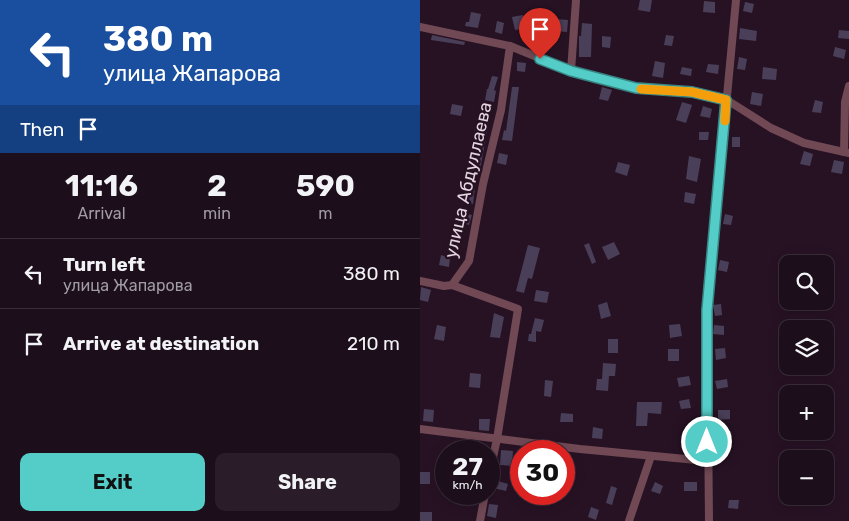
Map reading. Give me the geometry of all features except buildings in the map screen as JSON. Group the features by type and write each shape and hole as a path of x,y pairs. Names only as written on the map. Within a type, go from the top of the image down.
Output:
{"street":[{"path":"571,71 576,0"},
{"path":"709,521 707,310 736,0"},
{"path":"420,27 510,46 571,71 636,88 692,92 726,100 771,128 804,143 847,152 845,102 849,86"},
{"name":"улица Абдуллаева","path":"452,285 469,262 483,184 501,110 510,46"},
{"path":"420,281 444,286 452,285 518,309 497,439"},
{"path":"420,429 707,461"},
{"path":"629,521 651,456"},
{"path":"480,521 483,505"}],"slow traffic":[{"path":"641,89 692,92 726,100 725,121"}],"route":[{"path":"540,59 571,71 636,88 692,92 726,100 707,310 707,442"}]}
